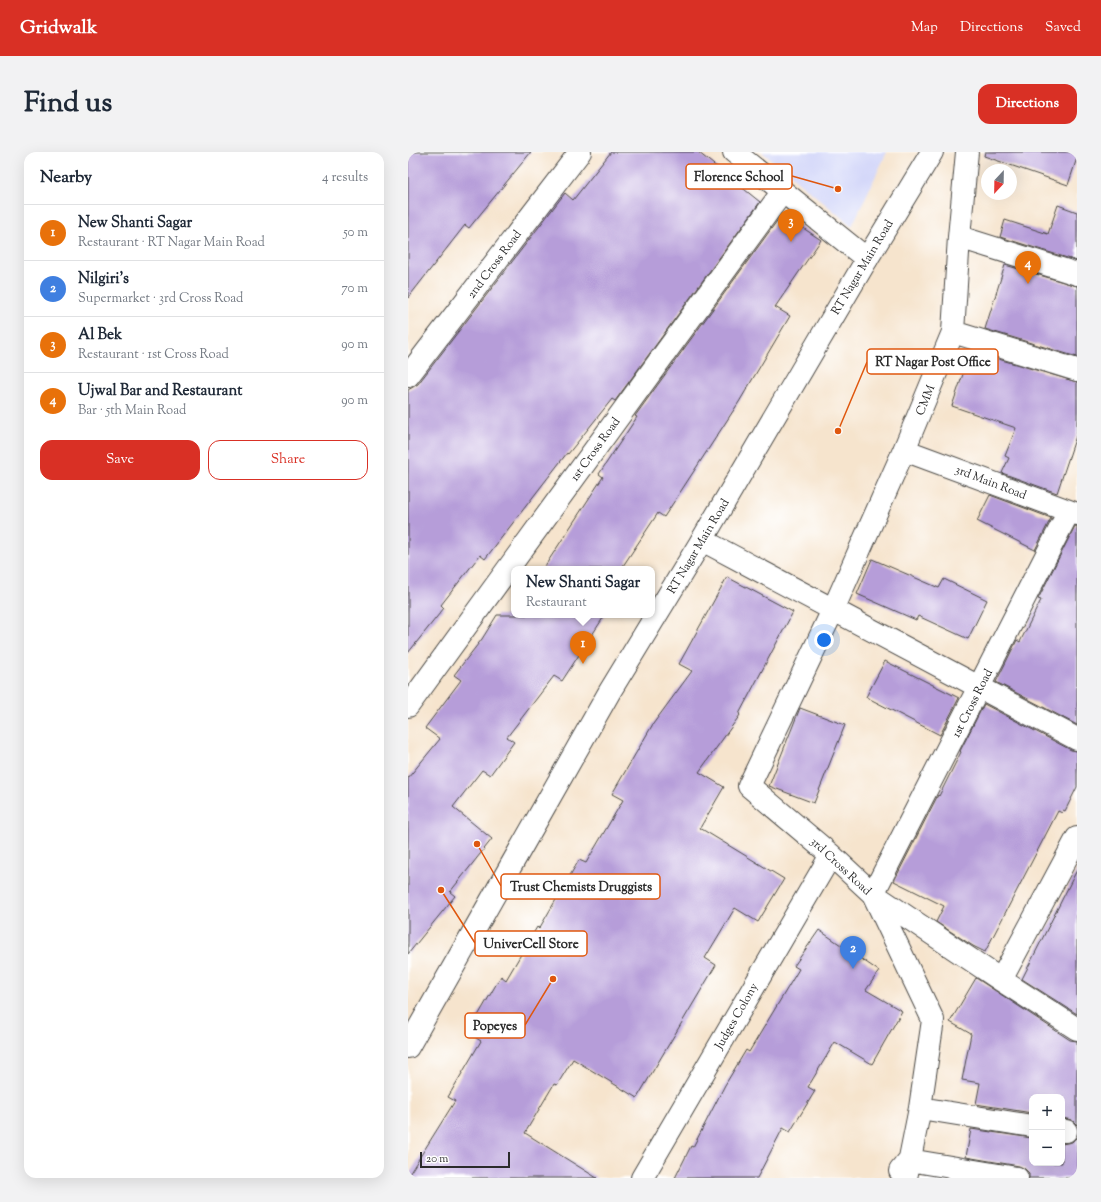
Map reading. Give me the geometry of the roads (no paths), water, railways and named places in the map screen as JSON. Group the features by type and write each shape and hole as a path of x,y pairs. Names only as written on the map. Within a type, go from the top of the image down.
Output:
{"street":[{"name":"2nd Cross Road","path":"408,376 580,152"},
{"path":"734,152 867,259"},
{"name":"RT Nagar Main Road","path":"655,617 932,152"},
{"name":"CMM","path":"833,610 904,450 953,332 959,237 968,152"},
{"name":"1st Cross Road","path":"408,706 783,191"},
{"path":"959,237 1077,274"},
{"path":"953,332 1077,370"},
{"name":"3rd Main Road","path":"904,450 1073,513"},
{"name":"1st Cross Road","path":"873,894 980,686 1073,513"},
{"path":"702,540 980,686 1077,739"},
{"name":"3rd Cross Road","path":"833,610 748,786 831,855 873,894 933,1020 920,1108 908,1169"},
{"name":"RT Nagar Main Road","path":"408,1048 610,691 654,618"},
{"path":"1001,980 1077,838"},
{"name":"Judges Colony","path":"642,1178 831,855"},
{"path":"873,894 1077,1030"},
{"path":"920,1108 1029,1126"},
{"path":"895,1178 908,1169 1017,1178"}],"place":[{"name":"Florence School","path":"838,189"},
{"name":"Al Bek","path":"791,242"},
{"name":"Ujwal Bar and Restaurant","path":"1028,284"},
{"name":"RT Nagar Post Office","path":"838,431"},
{"name":"New Shanti Sagar","path":"583,664"},
{"name":"Trust Chemists Druggists","path":"477,844"},
{"name":"UniverCell Store","path":"441,890"},
{"name":"Nilgiri's","path":"853,969"},
{"name":"Popeyes","path":"553,979"}]}
